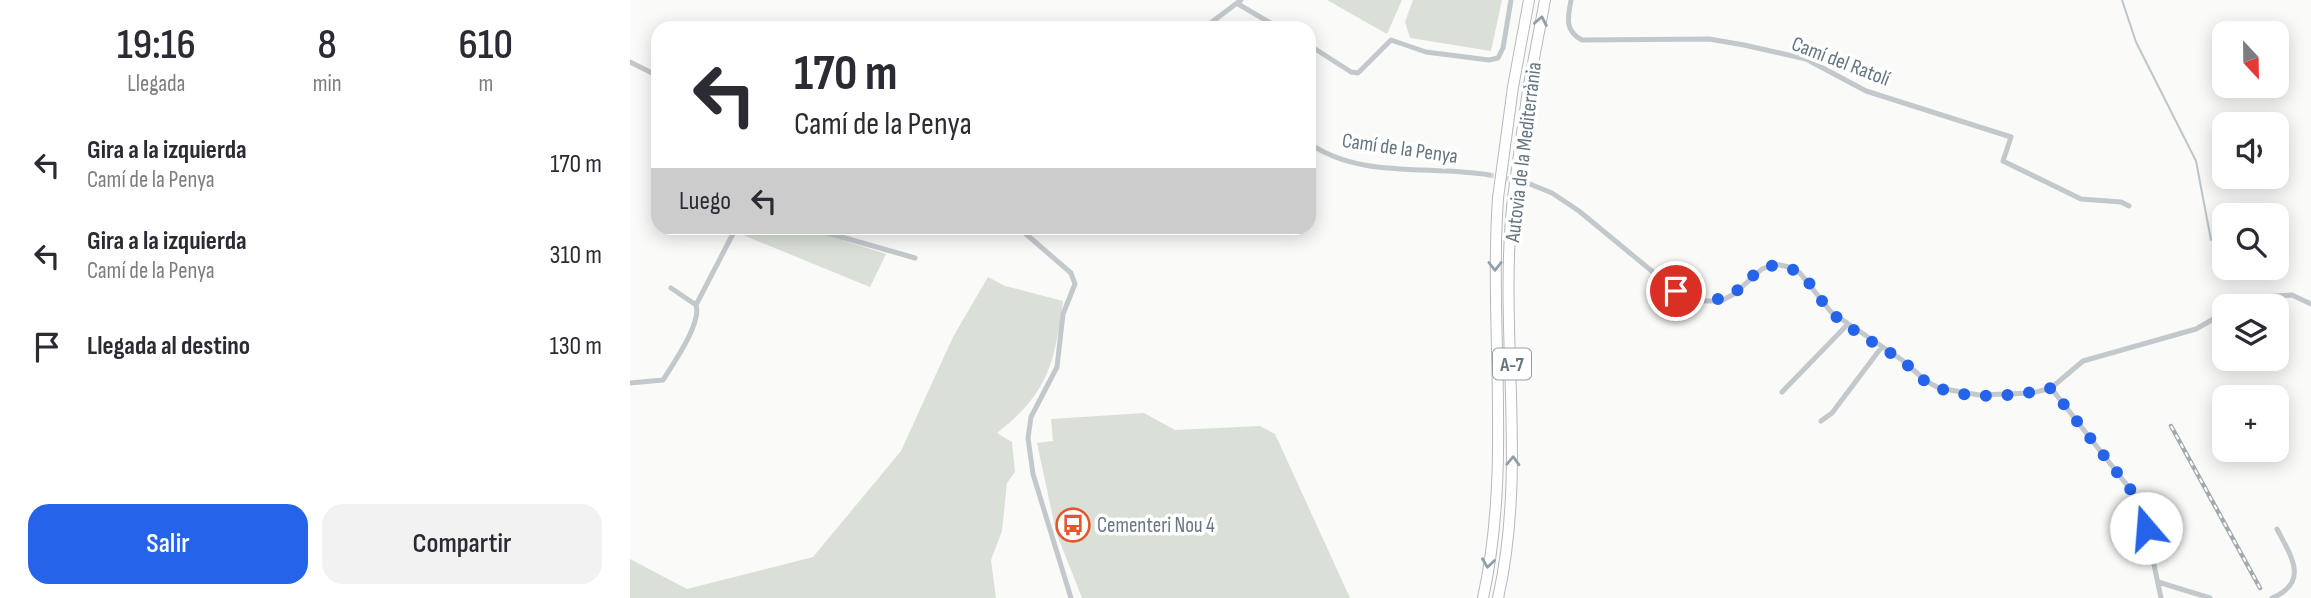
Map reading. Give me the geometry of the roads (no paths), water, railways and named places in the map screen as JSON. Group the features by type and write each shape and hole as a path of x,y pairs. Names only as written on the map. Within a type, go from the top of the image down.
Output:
{"highway":[{"name":"Autovia de la Mediterrània","path":"1483,598 1494,527 1498,478 1495,289 1498,198 1513,86 1529,0"},
{"name":"Autovia de la Mediterrània","path":"1498,598 1509,529 1513,441 1510,273 1513,198 1528,90 1545,0"}],"street":[{"path":"1316,50 1351,72 1358,73 1391,40 1426,52 1489,61 1498,58 1503,48 1511,0"},
{"name":"Camí del Ratolí","path":"1571,0 1567,24 1571,33 1582,40 1709,40 1806,59 1866,91 2011,137 2003,161 2081,199 2121,202 2129,206"},
{"path":"1213,21 1239,2 1268,21"},
{"path":"630,62 651,72"},
{"name":"Camí de la Penya","path":"1316,148 1351,162 1489,175"},
{"path":"1525,182 1552,193 1579,211 1676,291 1699,301 1721,301 1734,294 1762,269 1775,264 1800,273 1831,312 1939,387 1979,395 2008,396 2051,388 2084,361 2196,329 2212,320"},
{"path":"696,304 732,235"},
{"path":"834,235 915,258"},
{"path":"1027,235 1071,273 1075,284 1063,314 1057,367 1031,417 1028,438 1032,474 1071,598"},
{"path":"630,383 663,380 689,335 698,310 696,304 671,288"},
{"path":"2289,295 2311,304"},
{"path":"1782,392 1848,324"},
{"path":"1821,421 1832,413 1881,348"},
{"path":"2051,388 2141,503 2161,598"},
{"path":"2273,598 2283,593 2295,576 2294,561 2277,529"},
{"path":"2158,582 2210,598"}],"waterway":[{"path":"2122,0 2136,42 2196,161 2211,240"}],"tunnel":[{"path":"1489,175 1525,182"}],"railway":[{"path":"2171,426 2260,588"}],"place":[{"name":"Cementeri Nou 4","path":"1073,525"}]}
